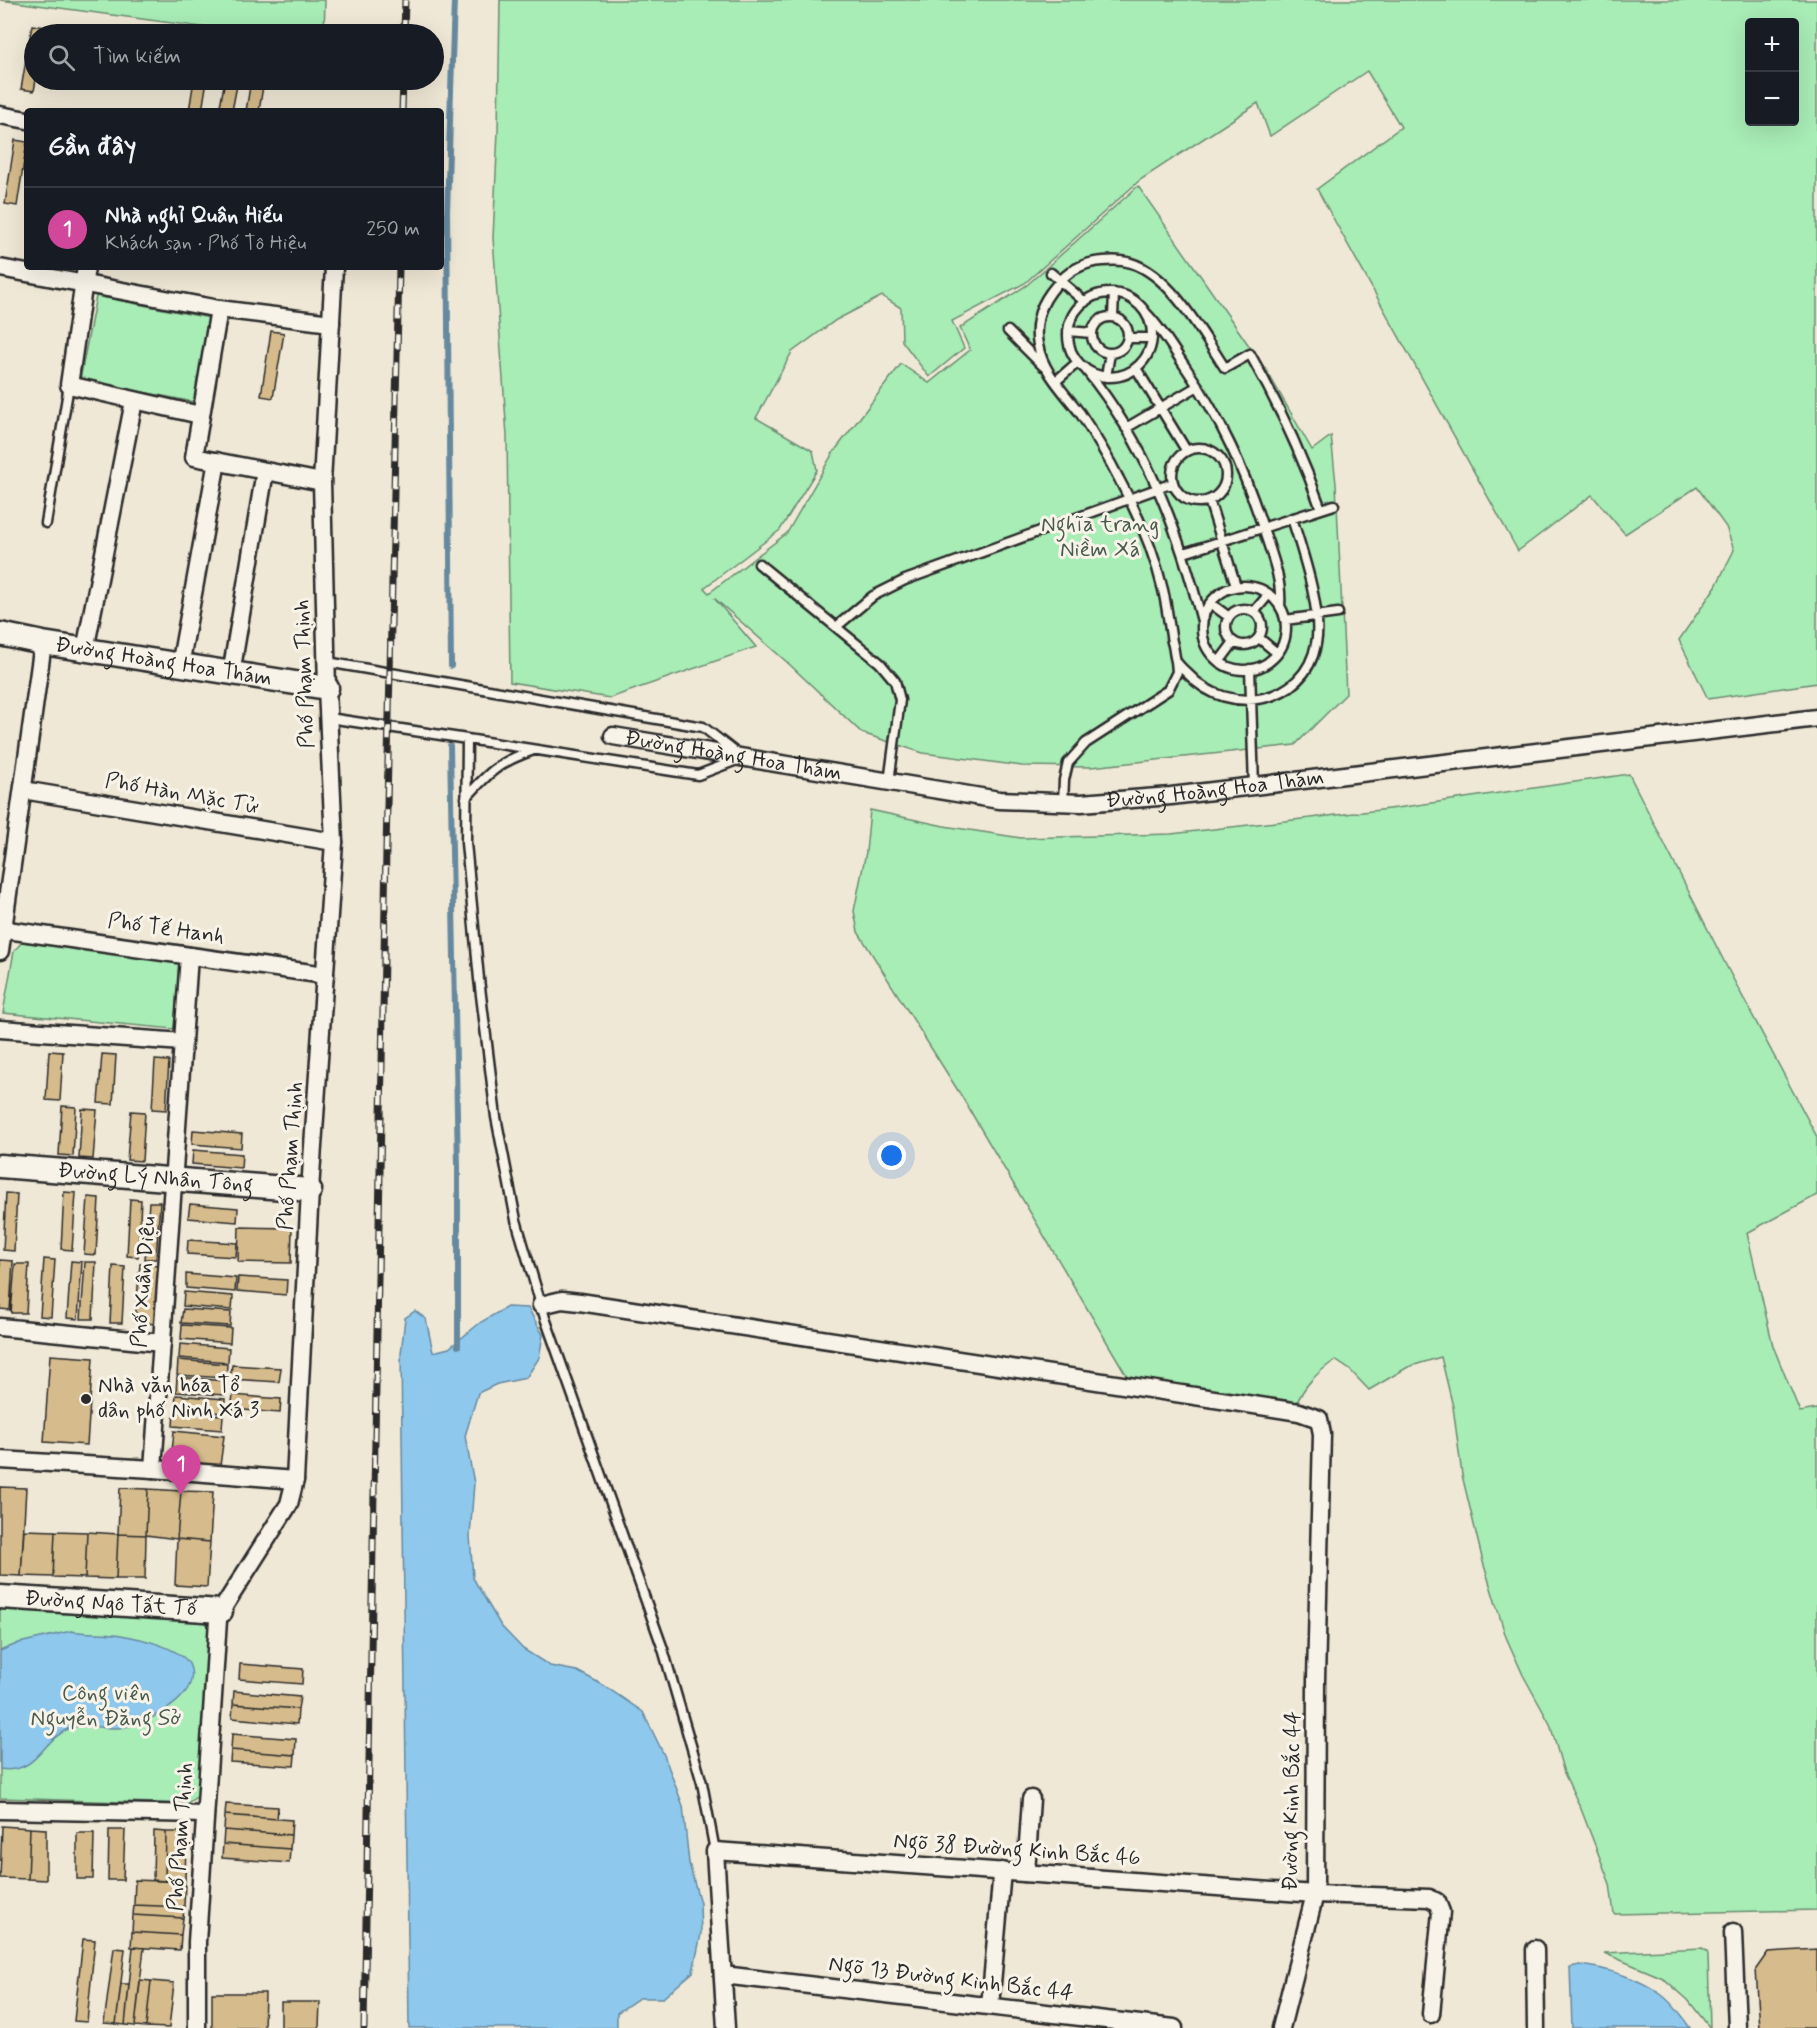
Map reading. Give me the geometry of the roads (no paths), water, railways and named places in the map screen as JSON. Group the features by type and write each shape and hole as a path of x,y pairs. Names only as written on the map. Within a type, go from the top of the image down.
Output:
{"street":[{"path":"0,115 24,119"},
{"path":"0,268 219,309 331,324"},
{"path":"86,270 69,385 200,415"},
{"name":"Phố Phạm Thịnh","path":"197,2028 196,1976 218,1620 221,1611 289,1504 295,1480 310,1190 334,842 327,688 322,482 334,270"},
{"path":"219,309 194,457 322,482"},
{"path":"85,650 134,401"},
{"path":"180,666 217,461"},
{"path":"231,674 265,471"},
{"name":"Đường Hoàng Hoa Thám","path":"0,634 180,666 327,688"},
{"path":"0,951 44,643"},
{"name":"Đường Hoàng Hoa Thám","path":"613,736 999,800 1081,803 1170,796 1817,718"},
{"name":"Phố Hàn Mặc Tử","path":"23,790 334,842"},
{"name":"Phố Tế Hanh","path":"2,928 325,975"},
{"name":"Phố Xuân Diệu","path":"153,1469 189,956"},
{"path":"0,1029 183,1042"},
{"name":"Đường Lý Nhân Tông","path":"0,1166 310,1190"},
{"name":"Đường Kinh Bắc 44","path":"541,1305 562,1300 580,1302 1299,1412 1319,1419 1322,1434 1316,1680 1315,1894 1281,2028"},
{"path":"0,1327 162,1343"},
{"path":"0,1460 295,1480"},
{"name":"Đường Ngô Tất Tố","path":"0,1597 221,1611"},
{"path":"1026,1873 1031,1799"},
{"path":"0,1810 205,1815"},
{"path":"716,1851 726,2028"},
{"name":"Ngõ 38 Đường Kinh Bắc 46","path":"716,1851 1315,1894 1430,1898 1437,1902 1442,1912 1431,2014"},
{"path":"990,2006 1002,1871"},
{"path":"1733,1932 1737,2028"},
{"path":"1535,1949 1536,2028"},
{"name":"Ngõ 13 Đường Kinh Bắc 44","path":"723,1975 1174,2028"}],"lane":[{"path":"1047,370 1041,359 1036,325 1045,299 1060,281 1075,269 1095,261 1131,262 1156,276 1182,306 1225,368 1250,354 1286,421 1311,478 1321,509"},
{"path":"1051,273 1085,302"},
{"path":"1113,317 1114,293"},
{"path":"1114,293 1138,304 1168,339 1225,431 1252,494 1280,585 1280,606 1286,630 1277,653 1265,664 1250,669 1235,669 1219,662 1210,653 1202,634 1202,621 1184,553 1159,489 1126,429 1071,352 1068,331 1072,317 1089,298 1114,293"},
{"path":"1086,370 1106,377 1122,376 1136,368 1146,357 1152,338 1151,325 1146,313"},
{"path":"1104,317 1113,317 1126,324 1128,338 1124,347 1110,353 1097,347 1092,333 1099,320 1104,317"},
{"path":"1008,331 1056,381 1099,443 1129,499 1144,531 1163,589 1176,661 1177,672 1168,690 1086,743 1068,763 1064,780 1063,803"},
{"path":"1068,331 1092,333"},
{"path":"1128,338 1152,338"},
{"path":"1106,377 1110,353"},
{"path":"1056,381 1078,362"},
{"path":"1136,368 1162,407 1186,450"},
{"path":"46,523 69,385"},
{"path":"1126,429 1198,386"},
{"path":"1197,447 1205,448 1213,451 1224,463 1226,479 1224,486 1220,493 1209,500 1189,501 1176,491 1172,467 1176,459 1186,450 1197,447"},
{"path":"836,627 873,596 905,580 1173,483"},
{"path":"1209,500 1236,586"},
{"path":"1184,553 1334,504"},
{"path":"1176,661 1207,691 1224,698 1260,700 1273,696 1300,676 1308,665 1316,646 1318,633 1310,576 1292,518"},
{"path":"759,564 880,663 895,681 900,700 889,783"},
{"path":"1202,621 1210,603 1224,591 1236,586 1261,589 1280,606"},
{"path":"1254,612 1269,594"},
{"path":"1210,603 1229,617"},
{"path":"1244,608 1254,612 1262,622 1263,628 1259,638 1247,645 1234,642 1226,629 1229,617 1244,608"},
{"path":"1285,620 1338,613"},
{"path":"1259,638 1277,653"},
{"path":"1219,662 1234,642"},
{"path":"327,662 703,727 743,758"},
{"path":"1250,669 1254,786"},
{"path":"329,718 698,776 743,758"},
{"path":"467,740 466,843 478,980 496,1118 516,1220 541,1305 663,1649 702,1784 716,1851"},
{"path":"466,798 495,768 513,757 534,750"}],"water":[{"path":"507,1307 528,1308 543,1335 539,1358 526,1378 497,1384 478,1393 465,1436 474,1483 470,1536 473,1578 501,1626 523,1649 550,1666 577,1671 603,1685 643,1712 664,1755 683,1806 689,1863 700,1903 701,1934 693,1972 663,1998 639,1998 617,2013 617,2028 409,2028 401,1354 405,1318 415,1311 426,1319 433,1352 449,1348 481,1322"},
{"path":"71,1631 121,1635 149,1641 170,1649 179,1654 190,1666 191,1678 187,1689 168,1709 141,1722 118,1728 87,1726 68,1729 51,1741 31,1762 22,1767 0,1769 0,1651 19,1643"},
{"path":"1580,1965 1621,1974 1651,1988 1672,2004 1690,2028 1572,2028 1570,1967"}],"waterway":[{"path":"451,666 447,212 454,0"},
{"path":"450,746 458,1167 458,1346"}],"railway":[{"path":"404,24 405,0"},
{"path":"402,108 403,90"},
{"path":"364,2028 399,270"}],"place":[{"name":"Nhà văn hóa Tổ dân phố Ninh Xá 3","path":"86,1399"},
{"name":"Nhà nghỉ Quân Hiếu","path":"181,1495"}],"park label":[{"name":"Nghĩa trang Niềm Xá","path":"1100,538"},
{"name":"Công viên Nguyễn Đăng Sở","path":"106,1706"}]}
